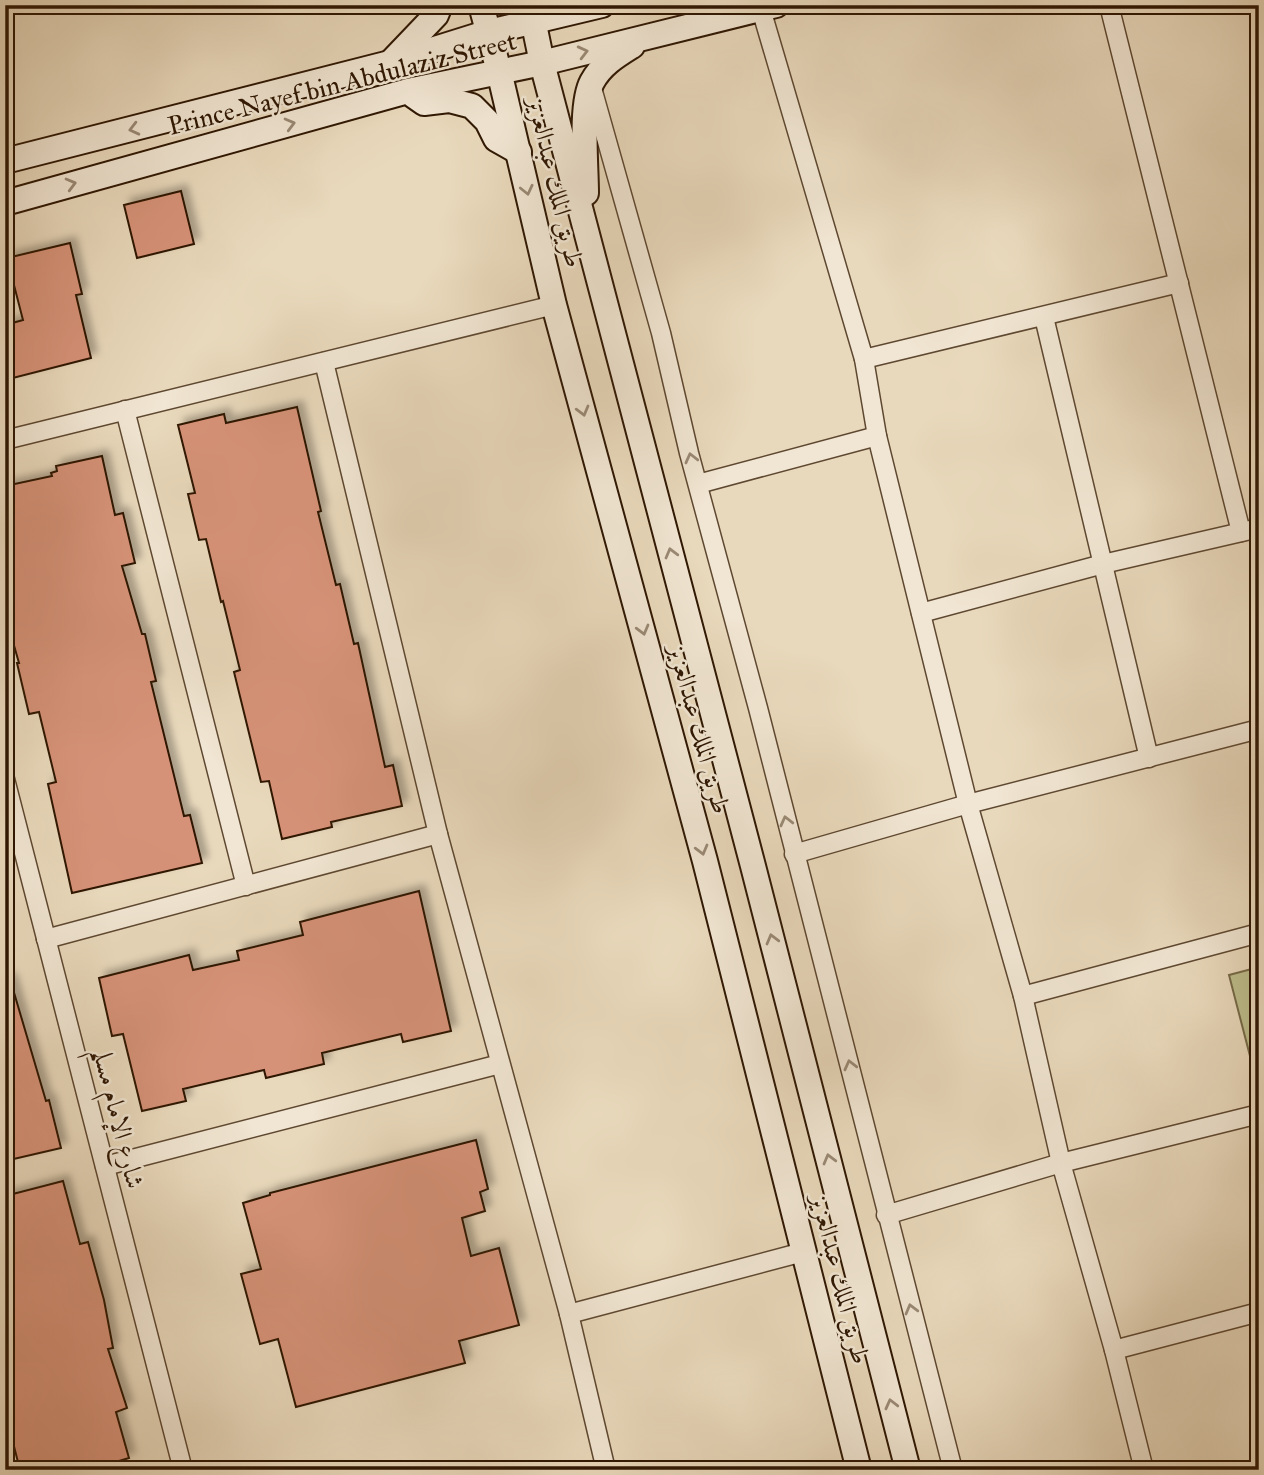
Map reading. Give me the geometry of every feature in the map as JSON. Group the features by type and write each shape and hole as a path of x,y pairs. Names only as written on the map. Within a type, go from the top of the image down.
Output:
{"main road":[{"path":"390,63 436,15 440,5"},
{"name":"طريق الملك عبدالعزيز","path":"481,5 519,152 554,305 705,861 859,1470"},
{"name":"Prince Nayef bin Abdulaziz Street","path":"5,161 390,63 489,32 532,13 602,5"},
{"name":"Prince Nayef bin Abdulaziz Street","path":"5,203 408,91 542,63 769,7"},
{"name":"طريق الملك عبدالعزيز","path":"532,13 542,63 908,1470"},
{"path":"586,228 585,113 591,84 610,59 651,35"},
{"path":"408,91 424,103 449,100 472,106 487,121 496,139 519,152"}],"street":[{"path":"922,613 1103,564 1250,530 1180,283 1109,5"},
{"path":"769,7 864,359 877,436 968,804 1023,996 1061,1163 1114,1350 1144,1470"},
{"path":"591,84 661,333 953,1470"},
{"path":"864,359 1180,283"},
{"path":"5,440 554,305"},
{"path":"1044,317 1149,758"},
{"path":"324,362 438,834 569,1314 606,1470"},
{"path":"125,410 246,886"},
{"path":"698,484 877,436"},
{"path":"794,854 968,804 1259,729"},
{"name":"شارع الإمام مسلم","path":"5,779 183,1470"},
{"path":"46,939 438,834"},
{"path":"1023,996 1259,933"},
{"path":"105,1166 500,1065"},
{"path":"886,1215 1061,1163 1259,1114"},
{"path":"569,1314 803,1252"},
{"path":"1114,1350 1259,1312"}],"green space":[{"path":"1259,967 1259,1083 1257,1083 1229,975"}],"building":[{"path":"181,191 194,244 137,258 124,205"},
{"path":"70,243 82,294 76,295 91,358 5,380 5,325 23,320 7,258"},
{"path":"297,407 336,585 340,584 354,644 358,643 385,767 393,765 402,806 331,822 332,827 282,839 269,781 261,782 234,672 240,670 206,539 199,540 188,494 195,493 178,425 224,414 226,423"},
{"path":"102,456 115,515 123,513 135,563 122,566 142,634 145,634 156,681 151,682 184,816 190,815 202,863 72,893 48,784 56,782 39,712 29,714 19,663 5,614 5,486 52,476 51,473 57,471 56,466"},
{"path":"419,891 451,1031 403,1042 401,1034 322,1053 324,1064 266,1078 264,1070 183,1089 186,1101 142,1111 123,1034 112,1036 99,978 189,955 193,970 239,960 237,951 303,935 300,922"},
{"path":"10,979 46,1101 49,1100 61,1148 5,1161 5,980"},
{"path":"476,1140 488,1189 480,1192 485,1211 462,1218 471,1256 499,1248 519,1325 459,1341 465,1363 296,1407 278,1339 260,1344 241,1274 261,1269 243,1203 270,1193"},
{"path":"63,1181 80,1244 88,1242 104,1300 113,1348 108,1349 127,1408 116,1412 129,1458 89,1470 20,1470 5,1411 5,1196"}]}
